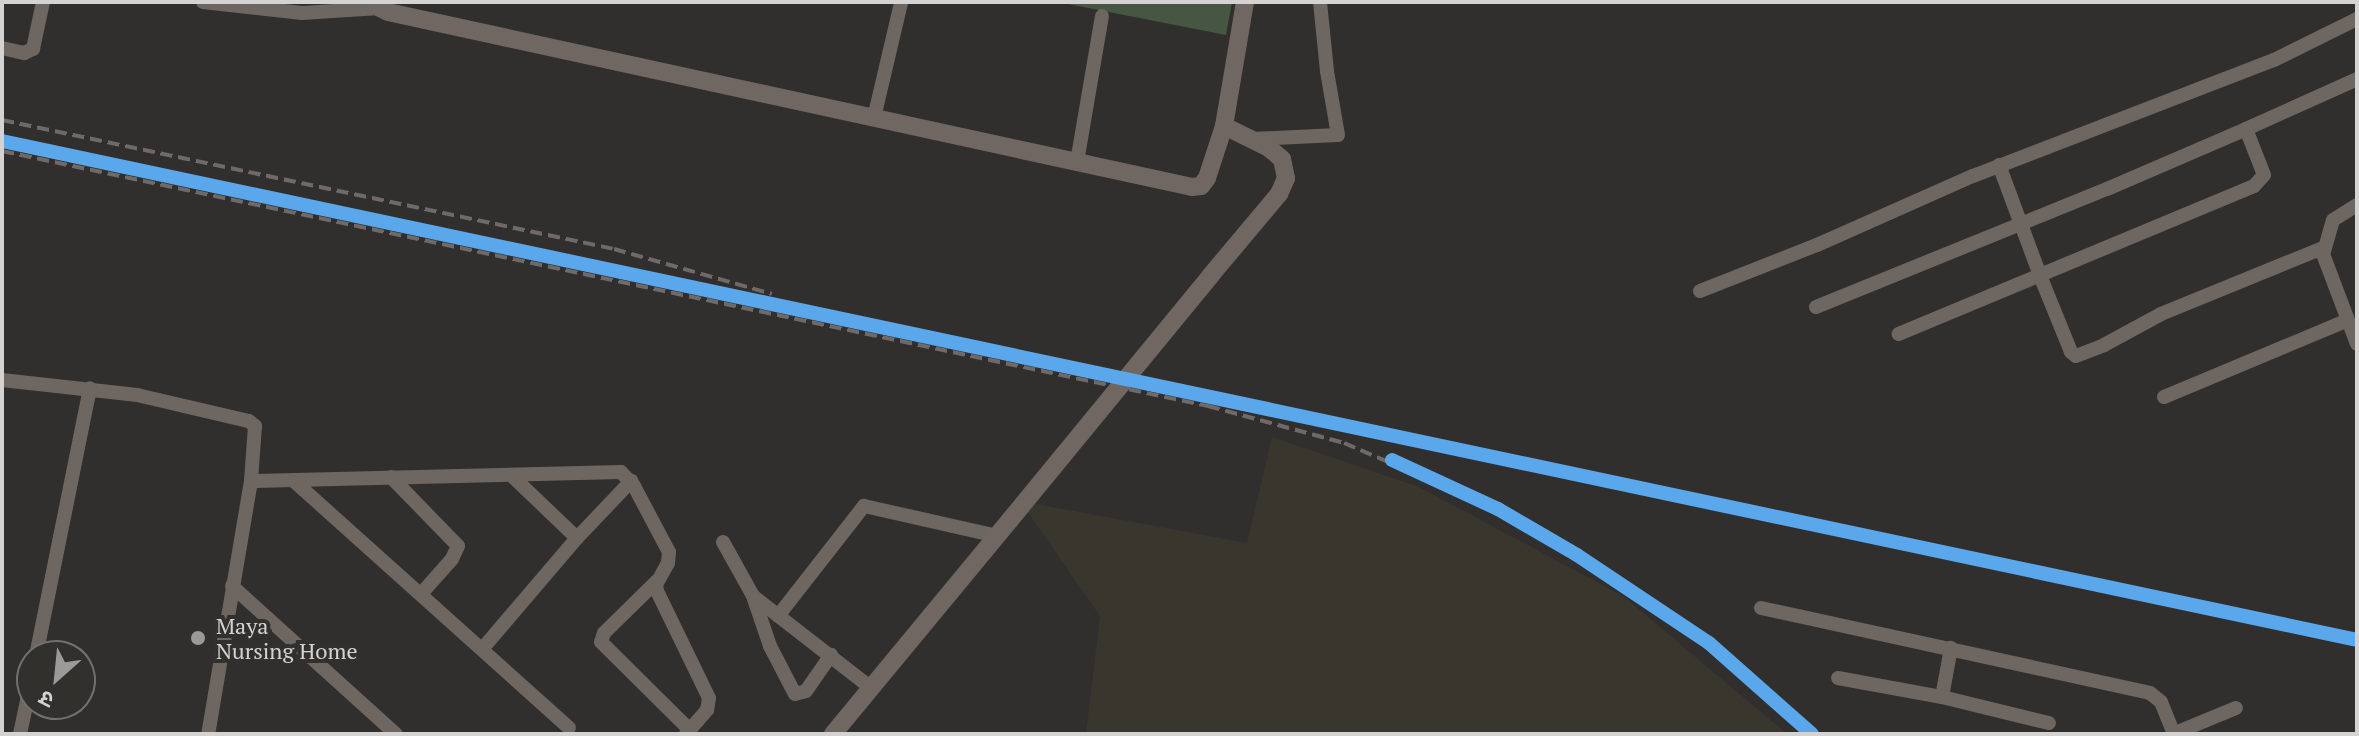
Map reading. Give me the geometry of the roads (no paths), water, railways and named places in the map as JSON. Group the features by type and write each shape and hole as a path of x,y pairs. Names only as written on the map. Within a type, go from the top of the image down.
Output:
{"street":[{"path":"2,48 24,53 33,49 43,2"},
{"path":"203,2 288,12 379,5 874,118 1201,186 1224,126 1245,2"},
{"path":"1252,139 1338,135 1320,2"},
{"path":"874,118 901,3"},
{"path":"1077,162 1102,16"},
{"path":"1700,291 1817,245 1999,165 2274,60 2357,19"},
{"path":"1816,307 2021,224 2357,79"},
{"path":"833,734 1279,194 1286,178 1282,159 1252,139 1224,126"},
{"path":"1899,334 2000,290 2041,278 2254,186 2264,175 2246,129"},
{"path":"1999,165 2041,278 2071,352 2076,356 2104,345 2161,314 2323,248"},
{"path":"2357,205 2333,220 2323,248 2323,262 2357,344"},
{"path":"2164,397 2346,321"},
{"path":"2,380 137,395 249,421 255,426 257,435 251,481 232,586 212,731"},
{"path":"39,640 90,388"},
{"path":"251,481 621,472 631,481 669,552 668,563 657,581 604,633 601,642 688,732 707,710 709,698 657,591 657,581"},
{"path":"511,475 577,538"},
{"path":"391,477 458,546 452,559 421,594"},
{"path":"483,648 577,538 631,481"},
{"path":"295,482 483,648 569,732"},
{"path":"778,616 864,506 997,536"},
{"path":"723,542 753,596 770,646 795,694 806,691 831,655"},
{"path":"232,586 396,734"},
{"path":"753,596 871,688"},
{"path":"1761,608 2150,693 2161,702 2174,734 2236,708"},
{"path":"1942,697 1951,648"},
{"path":"1838,678 1942,697 2049,723"}],"railway":[{"path":"2,120 614,249 772,294"},
{"path":"2,151 1208,406 1344,443 1498,509 1577,555 1709,643 1812,734"}],"place":[{"name":"Maya Nursing Home","path":"198,638"}]}
